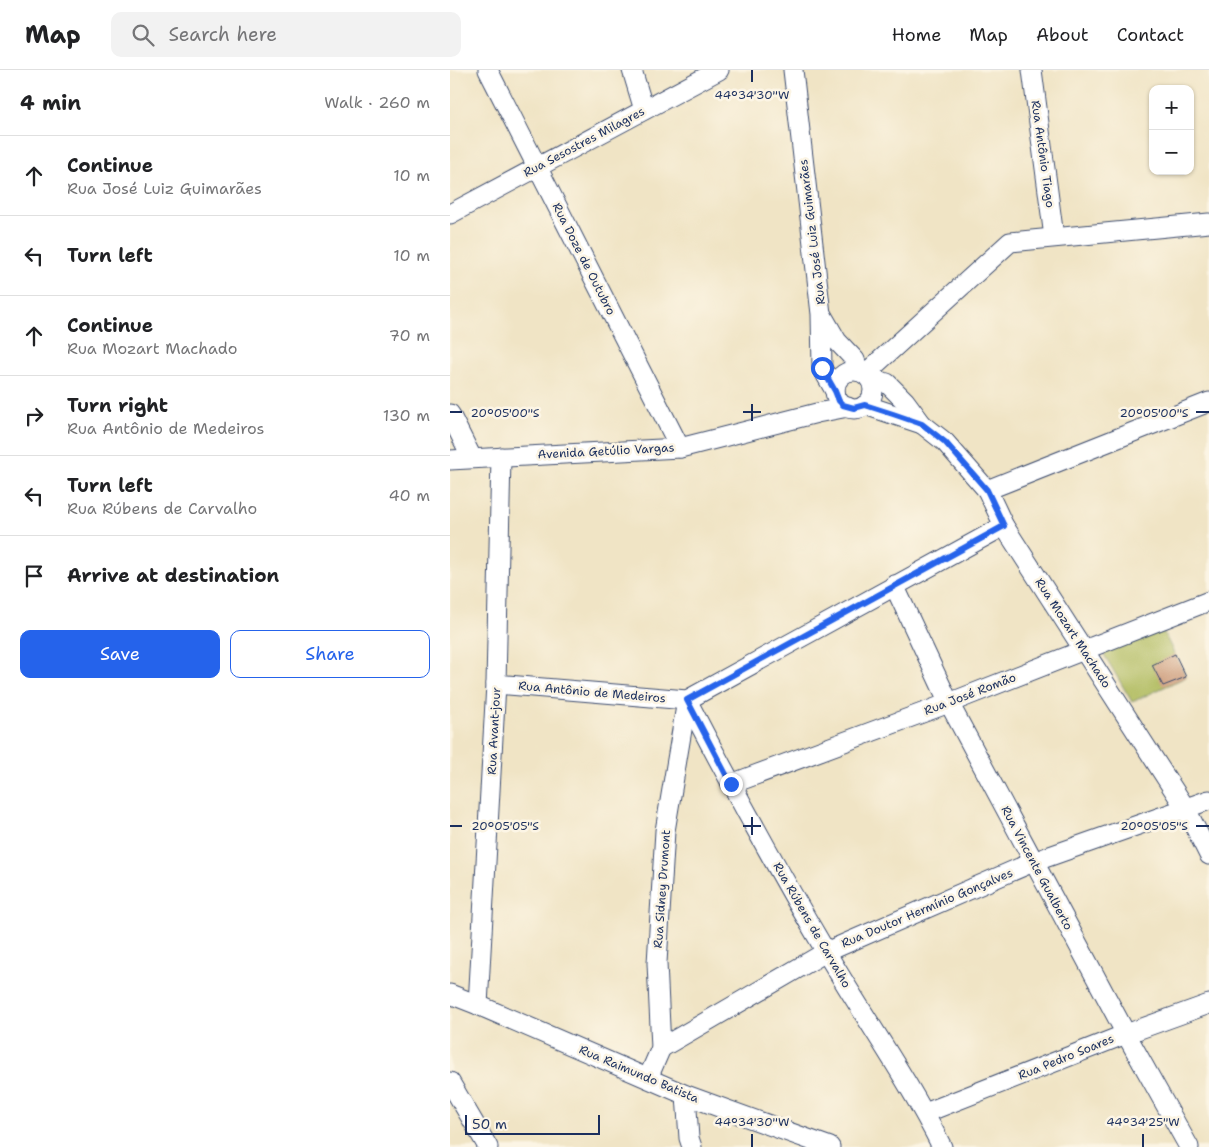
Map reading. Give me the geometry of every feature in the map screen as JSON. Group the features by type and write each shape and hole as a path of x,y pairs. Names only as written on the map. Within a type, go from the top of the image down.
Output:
{"street":[{"name":"Rua Doze de Outubro","path":"488,70 680,448"},
{"path":"632,70 644,110"},
{"name":"Rua Sesostres Milagres","path":"450,214 719,70"},
{"name":"Rua José Luiz Guimarães","path":"793,70 821,314 822,368 835,391"},
{"name":"Rua Antônio Tiago","path":"1032,70 1054,237"},
{"path":"864,374 1010,242 1209,223"},
{"path":"821,314 837,340 855,360 872,386 870,400 857,406 839,401 835,391 838,380 843,374 850,372 864,374"},
{"name":"Rua Mozart Machado","path":"864,374 887,383 905,401 922,424 945,442 987,490 1004,526 1186,808 1209,855"},
{"path":"987,490 1209,402"},
{"name":"Avenida Getúlio Vargas","path":"450,460 680,448 818,413 857,406"},
{"name":"Rua Mozart Machado","path":"857,406 922,424"},
{"path":"450,414 472,458"},
{"name":"Rua Avant-jour","path":"478,1005 496,684 501,457"},
{"path":"687,700 1004,526"},
{"name":"Rua Vincente Gualberto","path":"894,585 949,703 1126,1034 1189,1147"},
{"name":"Rua José Romão","path":"731,784 949,703 1209,601"},
{"name":"Rua Antônio de Medeiros","path":"496,684 687,700"},
{"name":"Rua Rúbens de Carvalho","path":"687,700 731,784 826,952 925,1113 942,1147"},
{"name":"Rua Sidney Drumont","path":"648,1078 660,1048 657,963 665,831 687,700"},
{"name":"Rua Doutor Hermínio Gonçalves","path":"660,1048 826,952 1034,862 1209,800"},
{"name":"Rua Raimundo Batista","path":"450,994 686,1095 830,1147"},
{"name":"Rua Pedro Soares","path":"925,1113 1126,1034 1209,1004"},
{"path":"450,1082 488,1147"},
{"path":"686,1095 689,1138 692,1147"}],"green space":[{"path":"1159,623 1186,677 1132,702 1099,646"}],"building":[{"path":"1175,654 1186,677 1163,686 1152,665"}],"route":[{"path":"731,784 687,700 1004,526 987,490 945,442 922,424 865,405 860,408 854,408 843,405 836,396 822,368"}]}
